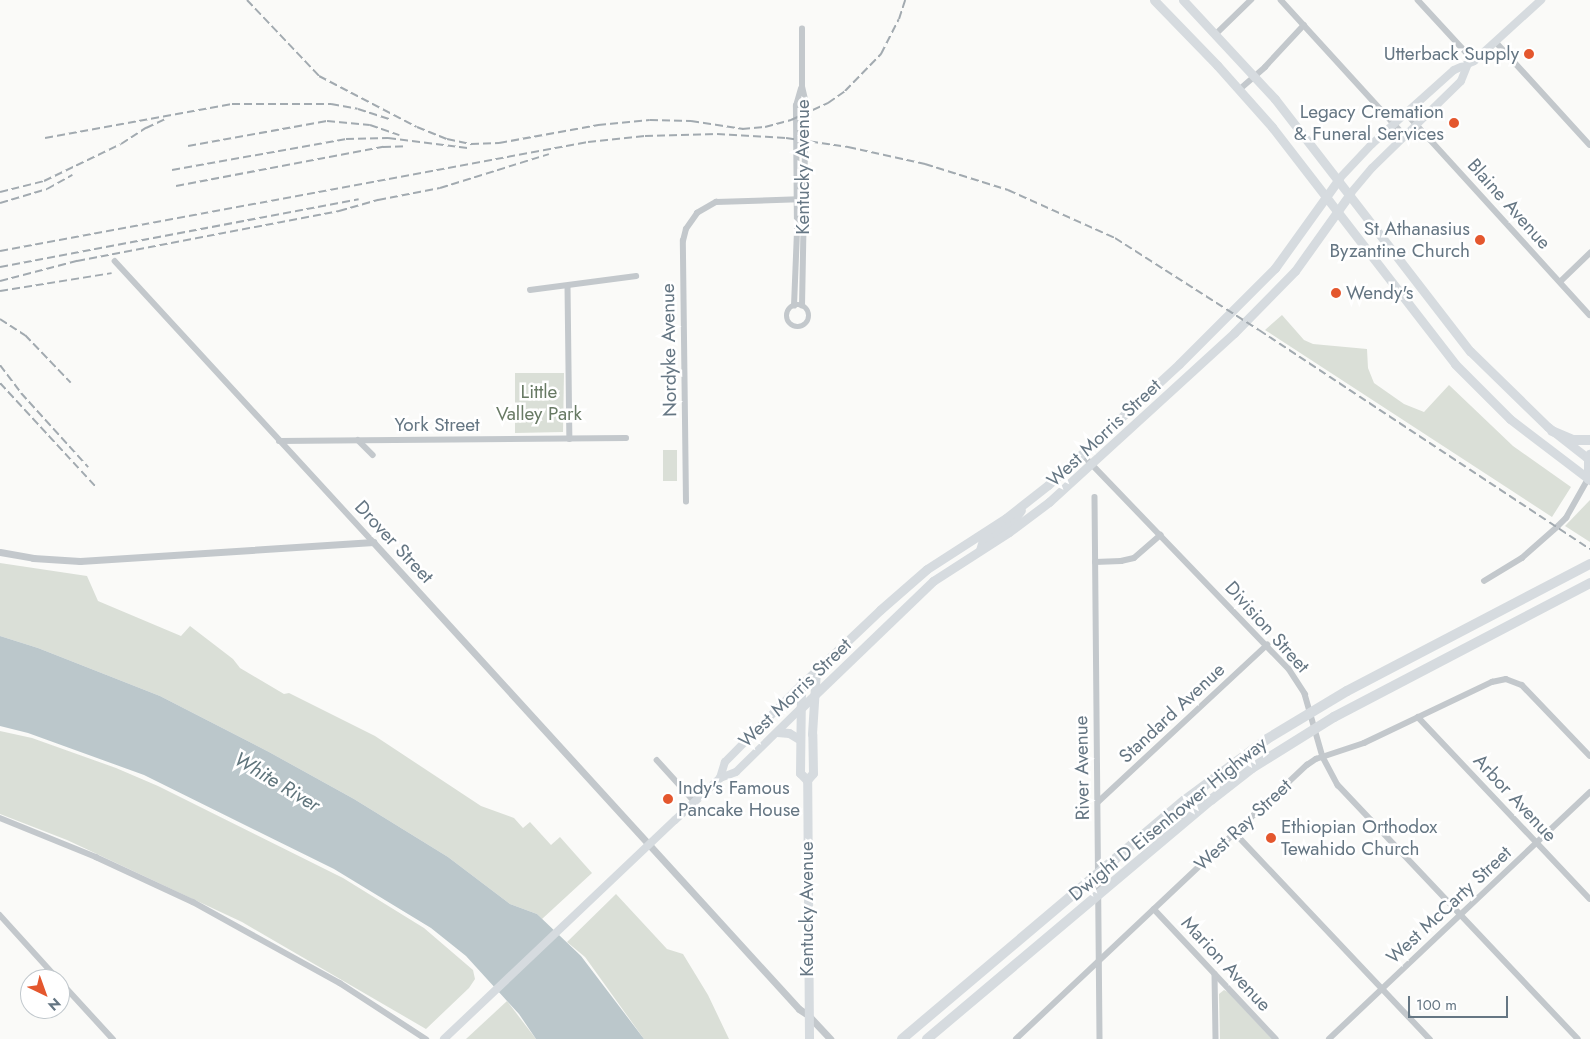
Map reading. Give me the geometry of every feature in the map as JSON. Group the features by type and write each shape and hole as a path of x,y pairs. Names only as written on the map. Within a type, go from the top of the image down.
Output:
{"highway":[{"path":"1552,431 1573,440 1590,440"},
{"name":"Dwight D Eisenhower Highway","path":"902,1039 1215,776 1290,724 1329,701 1590,564"},
{"name":"Dwight D Eisenhower Highway","path":"926,1039 1232,782 1294,740 1334,717 1589,583"}],"main road":[{"path":"1154,0 1240,89 1277,134 1426,329 1469,379 1516,424 1589,478"},
{"path":"1183,0 1255,76 1339,179 1470,351 1552,431 1589,458 1589,478"},
{"name":"West Morris Street","path":"720,778 725,762 816,670 907,586 962,546 1023,506 1082,454 1259,286 1290,250 1339,179 1394,124 1454,70 1471,63 1496,42 1541,0"},
{"name":"West Morris Street","path":"444,1039 720,778 736,772 912,600 938,578 1035,512 1271,298 1298,266 1367,172 1460,81 1471,63"},
{"path":"980,550 983,540 1014,520 1023,506"},
{"path":"912,600 922,584 956,558 962,546"},
{"name":"Kentucky Avenue","path":"810,1039 808,1015 807,780 813,773 816,670"},
{"name":"Kentucky Avenue","path":"801,685 800,773 807,780"},
{"path":"777,732 789,733 800,739"}],"street":[{"path":"1216,34 1251,0"},
{"path":"1281,0 1405,136"},
{"path":"1418,0 1471,63"},
{"path":"1240,89 1304,25"},
{"name":"Kentucky Avenue","path":"802,29 802,87 806,104 802,306"},
{"path":"1496,42 1590,145"},
{"path":"794,306 797,200 796,106 802,87"},
{"name":"Blaine Avenue","path":"1406,113 1590,316"},
{"path":"797,200 805,200"},
{"name":"Nordyke Avenue","path":"686,502 683,241 690,220 706,207 724,201 797,200"},
{"path":"1560,282 1590,253"},
{"name":"Drover Street","path":"115,261 799,1009 808,1015 830,1039"},
{"path":"530,290 636,276"},
{"path":"568,286 570,439"},
{"path":"794,306 802,306 808,310 810,317 807,324 800,328 793,326 788,321 788,310 794,306"},
{"name":"York Street","path":"279,441 626,438"},
{"path":"358,440 373,455"},
{"name":"Division Street","path":"1082,454 1289,668 1303,690 1323,757 1340,787 1578,1039"},
{"path":"1484,581 1528,554 1557,527 1568,515 1589,478"},
{"name":"River Avenue","path":"1095,497 1100,1039"},
{"path":"1095,562 1121,561 1134,558 1160,535"},
{"path":"0,552 33,558 80,561 373,542"},
{"name":"Standard Avenue","path":"1098,802 1267,645"},
{"name":"West Ray Street","path":"1016,1039 1310,762 1364,743 1492,682 1506,679 1513,680 1522,685 1590,756"},
{"name":"Arbor Avenue","path":"1418,718 1590,899"},
{"path":"657,760 695,802"},
{"name":"West McCarty Street","path":"1329,1039 1590,792"},
{"path":"0,818 104,860 193,902 340,983 426,1039"},
{"path":"1235,832 1430,1039"},
{"name":"Marion Avenue","path":"1154,909 1276,1039"},
{"path":"0,915 49,969"},
{"path":"1215,974 1216,1039"},
{"path":"70,992 113,1039"}],"green space":[{"path":"1282,315 1304,340 1313,344 1367,349 1368,368 1374,383 1404,404 1424,412 1449,385 1513,446 1571,487 1552,517 1265,330"},
{"name":"Little Valley Park","path":"515,373 564,373 563,432 515,433"},
{"path":"663,450 677,450 677,481 663,481"},
{"path":"1590,500 1590,542 1565,526"},
{"path":"0,563 87,576 98,601 181,636 190,626 233,659 240,668 284,694 289,693 375,736 481,806 514,818 523,828 530,822 551,845 560,837 592,873 542,919 537,914 510,904 448,857 354,799 269,752 160,696 38,648 0,636"},
{"path":"0,731 32,738 116,768 158,786 343,878 424,928 473,970 475,979 469,988 426,1029 242,922 67,840 0,814"},
{"path":"616,894 667,949 683,954 708,995 729,1039 644,1039 585,957 567,942"},
{"path":"1224,990 1272,1039 1220,1039 1219,994"},
{"path":"507,1001 536,1039 466,1039"}],"water":[{"name":"White River","path":"0,636 38,648 160,696 269,752 354,799 448,857 510,904 537,914 581,956 644,1039 536,1039 519,1014 466,956 431,928 334,869 144,775 28,733 0,726"}],"railway":[{"path":"247,0 319,76 417,127 447,139 471,144 499,143 598,125 650,120 691,121 743,129"},
{"path":"742,129 765,127 791,120 828,103 845,91 881,54 899,19 905,0"},
{"path":"45,138 232,104 331,104 358,109 391,120"},
{"path":"0,192 44,181 121,144 146,128 165,119"},
{"path":"188,146 327,121 370,125 399,135"},
{"path":"0,251 588,142 645,136 717,134 786,138 848,147 925,164 1008,190 1115,238 1259,330 1590,549"},
{"path":"172,170 346,139 388,138 467,148"},
{"path":"176,186 383,147 407,146"},
{"path":"0,281 77,261 339,211 378,200 440,188 549,154"},
{"path":"0,203 47,189 72,175"},
{"path":"0,267 359,199"},
{"path":"0,291 112,273"},
{"path":"0,319 25,335 71,383"},
{"path":"0,365 21,393 88,467"},
{"path":"0,383 95,486"}],"place":[{"name":"Utterback Supply","path":"1529,54"},
{"name":"Legacy Cremation & Funeral Services","path":"1454,123"},
{"name":"St Athanasius Byzantine Church","path":"1480,240"},
{"name":"Wendy's","path":"1336,293"},
{"name":"Indy's Famous Pancake House","path":"668,799"},
{"name":"Ethiopian Orthodox Tewahido Church","path":"1271,838"}]}
